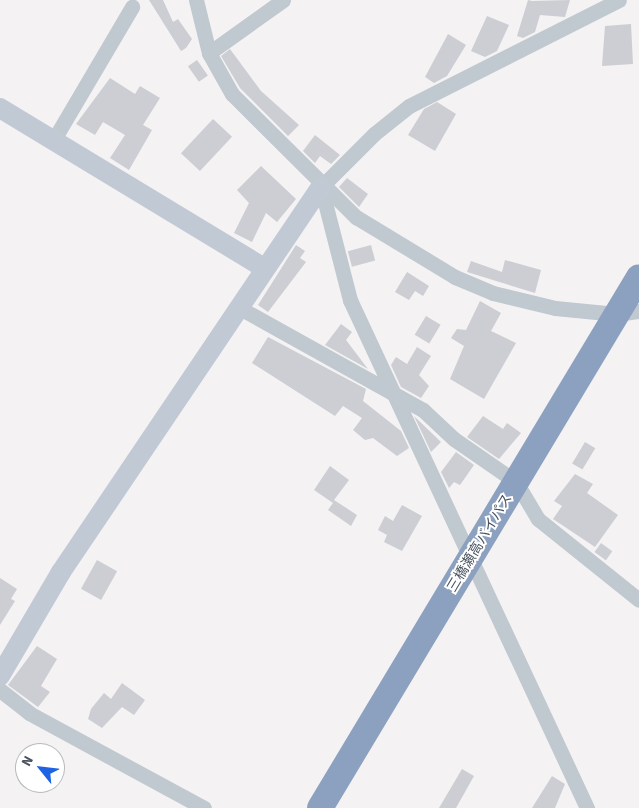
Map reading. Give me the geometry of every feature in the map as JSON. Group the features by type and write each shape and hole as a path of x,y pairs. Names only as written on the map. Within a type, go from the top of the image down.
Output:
{"highway":[{"name":"三橋瀬高バイパス","path":"320,808 633,310 639,277"},
{"name":"三橋瀬高バイパス","path":"339,808 473,567"}],"street":[{"path":"196,0 209,53 245,109 321,187 356,217 455,277 524,301 633,310"},
{"path":"209,53 283,0"},
{"path":"0,676 61,572 264,268 321,187 374,134 409,106 614,1"},
{"path":"53,141 132,7"},
{"path":"0,108 264,268"},
{"path":"321,187 350,300 587,808"},
{"path":"238,307 423,410 454,439 520,488 538,518 639,600"},
{"path":"0,690 29,713 204,808"}],"building":[{"path":"149,0 163,0 173,22 178,19 192,39 186,48 181,51"},
{"path":"528,0 570,0 565,17 540,15 535,32 523,38 517,36"},
{"path":"487,16 509,25 497,51 485,57 471,51"},
{"path":"631,24 633,64 602,66 605,26"},
{"path":"448,34 466,45 447,76 434,83 425,77"},
{"path":"230,49 261,91 299,125 288,136 240,88 221,56"},
{"path":"197,60 208,76 199,82 188,66"},
{"path":"110,78 135,94 140,86 160,98 143,125 152,130 129,170 110,158 125,135 103,122 95,135 76,124"},
{"path":"437,102 456,114 435,151 408,135 424,109"},
{"path":"213,119 232,137 200,171 181,153"},
{"path":"315,135 340,155 331,164 320,156 315,163 303,151"},
{"path":"261,166 296,199 277,222 266,213 252,242 234,233 249,203 237,190"},
{"path":"347,178 368,194 359,207 339,187"},
{"path":"296,245 305,251 300,258 306,262 268,312 258,305"},
{"path":"371,245 375,260 352,267 348,251"},
{"path":"505,260 541,270 535,293 467,272 471,261 502,272"},
{"path":"407,272 429,286 423,296 415,291 409,300 395,292"},
{"path":"480,301 501,313 491,331 516,343 484,399 450,379 464,346 451,338 457,329 466,330"},
{"path":"426,316 441,325 429,344 415,335"},
{"path":"341,324 352,332 346,340 368,369 325,345"},
{"path":"268,337 366,389 363,401 401,431 409,448 397,456 373,438 365,440 353,430 362,418 343,406 335,416 252,363"},
{"path":"417,347 431,356 419,375 429,386 421,398 401,387 391,365 396,357 407,364"},
{"path":"414,416 441,442 431,452"},
{"path":"483,416 503,429 507,423 521,433 499,459 467,437"},
{"path":"585,442 595,448 582,470 572,463"},
{"path":"456,452 474,465 460,485 454,482 449,488 441,472"},
{"path":"330,466 349,480 334,500 357,515 351,526 328,510 333,503 314,490"},
{"path":"575,474 593,484 587,493 618,515 595,547 553,519 562,506 554,501"},
{"path":"402,505 422,516 402,551 384,542 387,535 378,530 385,516 393,521"},
{"path":"601,543 612,551 606,560 595,552"},
{"path":"97,560 117,571 101,600 81,589"},
{"path":"0,578 17,589 11,599 15,601 0,625"},
{"path":"37,646 57,659 41,686 50,692 38,707 8,685"},
{"path":"122,683 145,700 134,715 122,707 102,728 88,719 91,709 104,693 111,699"},
{"path":"462,769 474,776 456,808 439,808"},
{"path":"552,776 565,784 555,808 532,808"}]}
